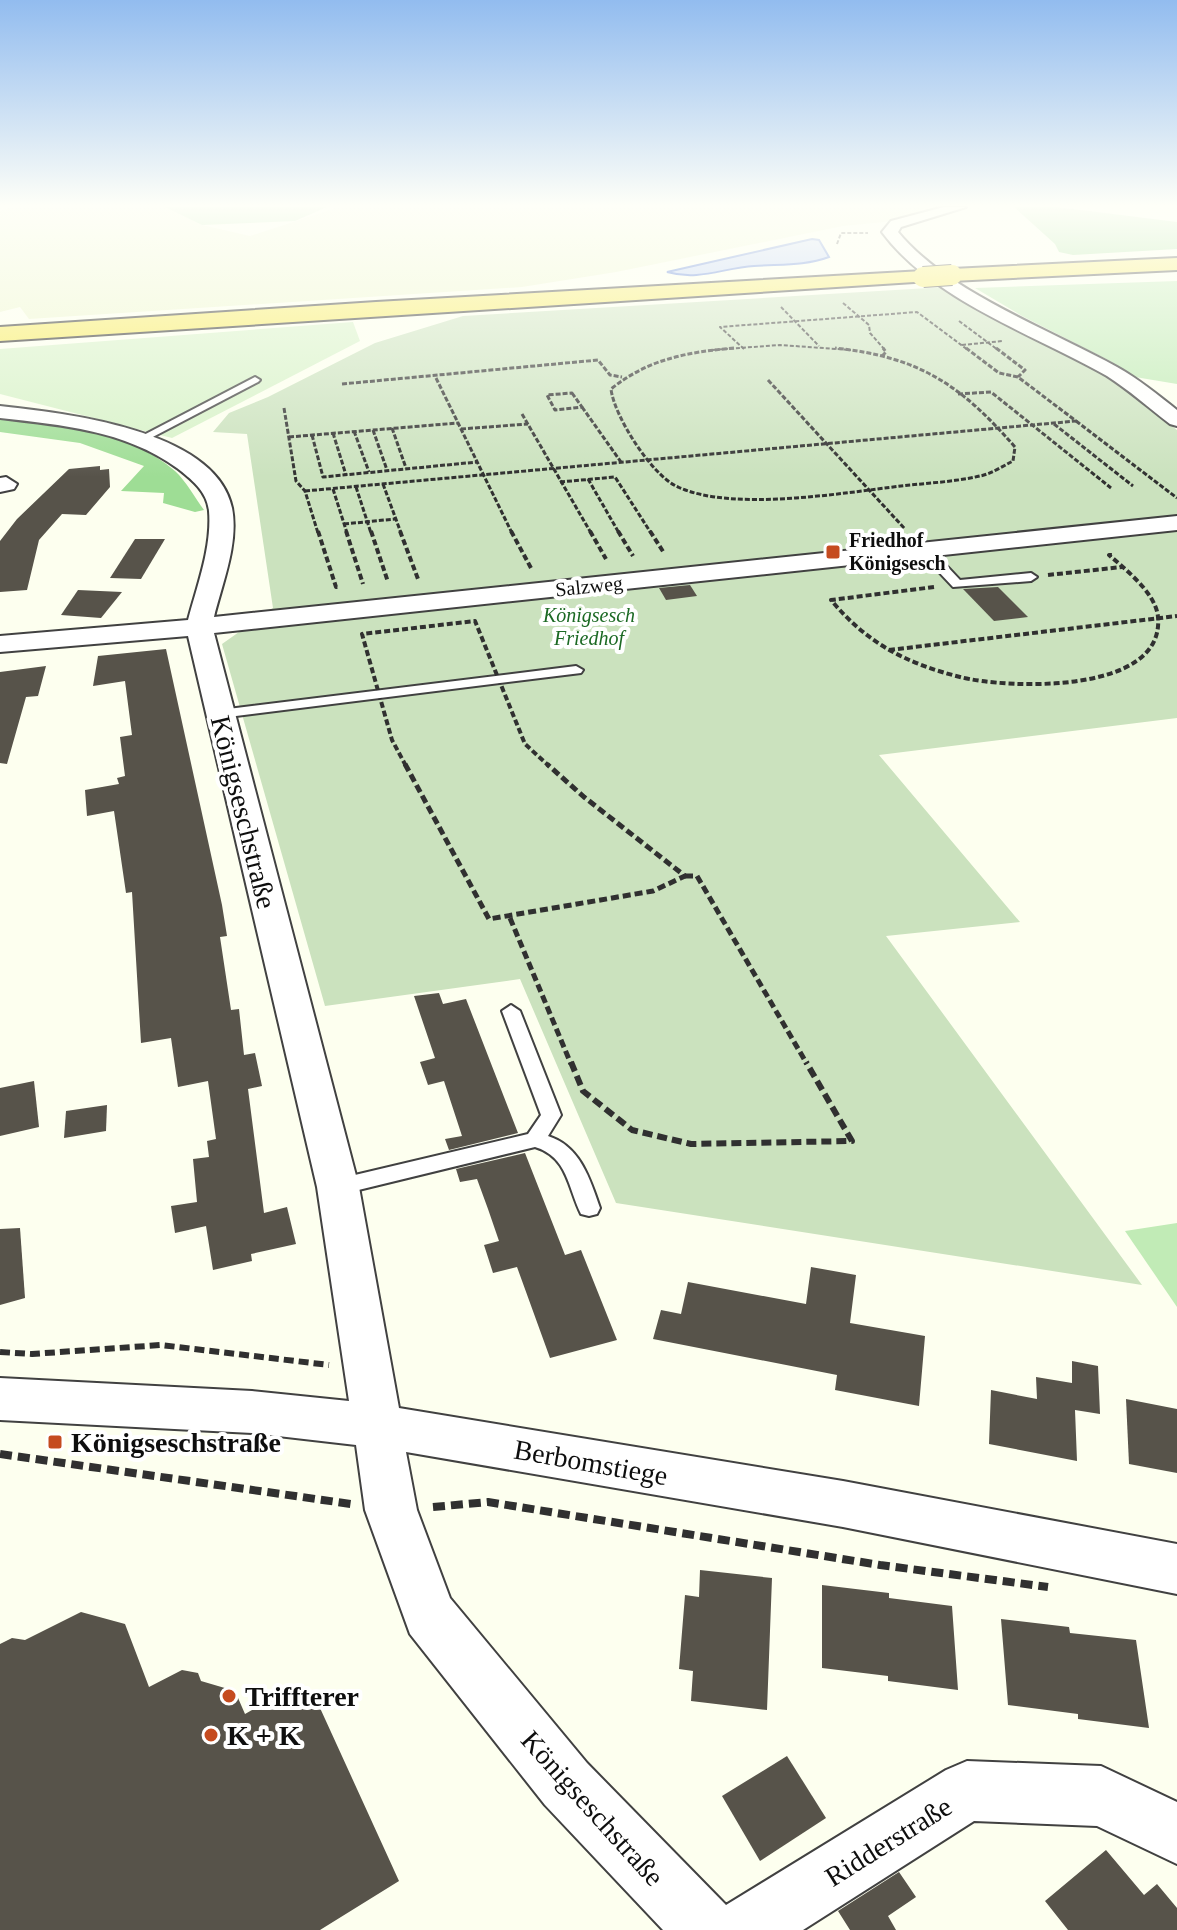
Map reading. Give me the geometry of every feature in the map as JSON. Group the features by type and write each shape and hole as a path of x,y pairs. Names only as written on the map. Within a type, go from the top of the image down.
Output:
{"highway":[{"path":"0,334 565,297"}],"street":[{"path":"975,297 1117,373 1177,420"},
{"path":"1117,373 1162,381"},
{"path":"0,412 64,420 143,438 175,454 208,482 221,511 199,627"},
{"name":"Salzweg","path":"0,644 199,627 1177,523"},
{"name":"Königseschstraße","path":"199,627 338,1187 391,1510 429,1615 566,1784 706,1930"},
{"name":"Berbomstiege","path":"0,1399 252,1412 378,1426 843,1504 1177,1569"},
{"name":"Ridderstraße","path":"745,1930 967,1791 1101,1796 1177,1834"}],"lane":[{"path":"143,438 255,380"},
{"path":"925,550 957,584 1031,577"},
{"path":"220,714 576,670"},
{"path":"511,1011 551,1115 535,1140"},
{"path":"338,1187 535,1140 546,1142 571,1159 589,1208"}],"path":[{"path":"837,297 869,325 870,333 886,352 882,356"},
{"path":"775,300 821,347"},
{"path":"744,349 720,327 917,312 999,373 1018,377 1177,498"},
{"path":"959,321 1025,370 1018,377"},
{"path":"962,345 1014,341"},
{"path":"780,345 821,347 882,356 935,375 1015,447 1013,461 983,476 748,499 707,498 678,488 656,473 612,406 611,389 623,377 653,362 682,355 780,345"},
{"path":"544,566 529,568 435,374 598,360 610,375 623,377"},
{"path":"342,384 436,378"},
{"path":"768,380 925,550"},
{"path":"958,394 991,392 1111,488"},
{"path":"583,407 555,410 547,395 572,393 583,407 621,463"},
{"path":"284,408 296,481 305,491 336,587 388,582 356,487"},
{"path":"522,414 606,559"},
{"path":"305,491 1076,421"},
{"path":"289,437 458,423"},
{"path":"1053,423 1133,486"},
{"path":"461,429 528,424"},
{"path":"392,428 407,469"},
{"path":"373,430 387,471"},
{"path":"354,431 369,472"},
{"path":"333,433 346,475"},
{"path":"312,435 323,477 477,462"},
{"path":"560,482 615,477 664,553 678,551"},
{"path":"588,479 633,556 620,558"},
{"path":"383,484 418,579 403,580"},
{"path":"333,489 363,584"},
{"path":"344,524 395,519"},
{"path":"957,584 831,600 854,628 888,650 962,678 1014,684 1069,682 1111,674 1143,660 1157,639 1158,618 1154,606 1123,567 1109,555 1123,554"},
{"path":"1031,577 1123,567"},
{"path":"888,650 1177,616"},
{"path":"510,918 583,1091 632,1130 691,1144 852,1141 697,876 685,876 653,891 510,918 489,919 392,740 362,634 475,621 525,744 584,797 685,876"},
{"path":"0,1352 32,1354 161,1345 367,1370"},
{"path":"0,1454 391,1510 488,1502 880,1565 1061,1589"}],"green space":[{"path":"0,297 367,297 29,319 20,307 0,312"},
{"name":"Königsesch Friedhof","path":"778,297 963,297 1104,374 1177,430 1177,718 879,755 1020,922 886,936 1142,1285 616,1203 520,979 325,1006 222,644 273,608 247,434 213,432 229,413 268,397 375,343 463,316"},
{"path":"990,297 1177,297 1177,384 1129,376 1112,362"},
{"path":"353,322 360,341 172,438 0,394 0,349"},
{"path":"0,418 92,431 136,446 175,471 204,510 195,512 163,503 164,493 121,491 144,466 80,443 0,432"},
{"path":"1177,1223 1177,1307 1125,1231"}],"building":[{"path":"100,466 100,470 109,469 110,487 86,515 62,514 39,540 27,590 0,592 0,541 17,519 69,469"},
{"path":"135,539 165,539 141,579 110,578"},
{"path":"690,585 697,596 666,600 659,588"},
{"path":"998,587 1028,617 994,621 963,589"},
{"path":"78,590 122,592 101,618 61,615"},
{"path":"166,649 222,905 227,936 220,937 231,1010 239,1009 244,1055 255,1053 262,1086 248,1089 264,1213 287,1207 296,1244 251,1254 252,1261 213,1270 206,1226 175,1233 171,1206 197,1202 193,1159 209,1157 207,1141 216,1139 208,1081 178,1087 171,1038 141,1043 132,892 126,893 114,811 87,816 85,790 119,784 117,778 125,776 120,737 132,735 125,681 93,686 98,656"},
{"path":"46,666 38,696 26,697 7,764 0,763 0,672"},
{"path":"439,993 443,1004 466,999 518,1133 449,1150 445,1139 462,1136 444,1081 428,1085 420,1062 435,1058 414,996"},
{"path":"34,1081 39,1127 0,1136 0,1088"},
{"path":"107,1105 106,1131 64,1138 66,1111"},
{"path":"525,1153 565,1255 581,1250 617,1340 550,1358 517,1267 493,1273 484,1245 499,1241 488,1209 477,1179 460,1182 456,1169"},
{"path":"20,1228 25,1298 0,1305 0,1229"},
{"path":"811,1267 856,1275 850,1323 925,1336 919,1406 835,1390 837,1375 653,1339 661,1310 681,1314 688,1282 806,1304"},
{"path":"1072,1361 1098,1366 1100,1414 1075,1410 1077,1461 989,1444 991,1390 1037,1399 1036,1377 1072,1383"},
{"path":"1126,1399 1177,1409 1177,1473 1129,1464"},
{"path":"700,1570 772,1578 767,1710 691,1701 693,1671 679,1669 685,1595 699,1597"},
{"path":"822,1585 889,1593 889,1598 952,1606 958,1690 888,1681 888,1676 822,1668"},
{"path":"81,1612 125,1624 149,1687 182,1670 198,1673 201,1681 235,1691 245,1714 288,1690 315,1697 399,1881 320,1930 0,1930 0,1644 12,1638 25,1640"},
{"path":"1001,1619 1069,1627 1070,1633 1136,1640 1149,1728 1078,1719 1078,1714 1008,1705"},
{"path":"787,1756 826,1818 760,1861 722,1796"},
{"path":"1106,1850 1144,1895 1157,1884 1177,1908 1177,1930 1068,1930 1045,1901"},
{"path":"899,1872 916,1897 888,1916 896,1930 850,1930 838,1911"}],"place":[{"name":"Friedhof Königsesch","path":"833,552"},
{"name":"Königseschstraße","path":"55,1442"},
{"name":"Triffterer","path":"229,1696"},
{"name":"K + K","path":"211,1735"}]}
